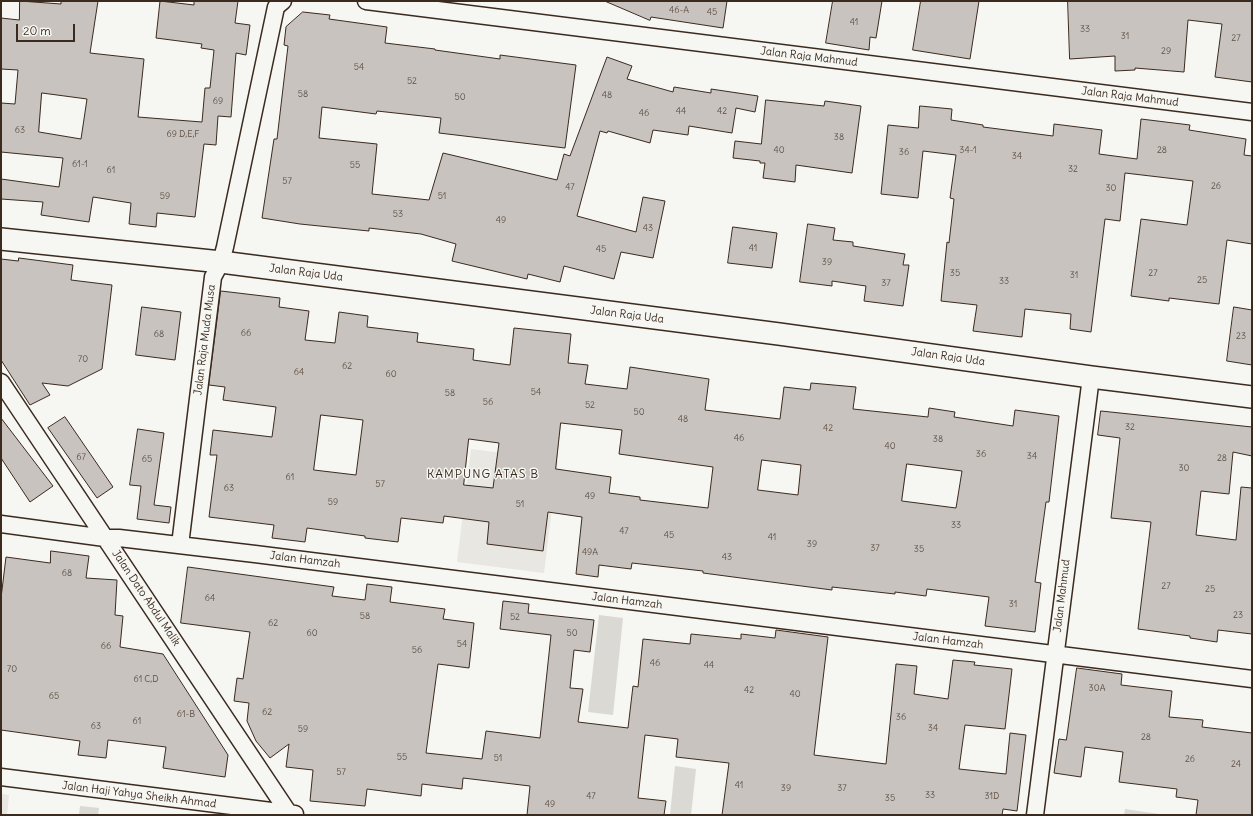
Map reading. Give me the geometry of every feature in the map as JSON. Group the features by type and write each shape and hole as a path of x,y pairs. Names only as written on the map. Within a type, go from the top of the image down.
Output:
{"street":[{"name":"Jalan Raja Mahmud","path":"366,1 1252,112"},
{"name":"Jalan Raja Muda Musa","path":"180,545 213,276 221,262 277,3"},
{"name":"Jalan Raja Uda","path":"1,239 221,262 785,334 1091,377 1252,397"},
{"name":"Jalan Mahmud","path":"1035,815 1091,377"},
{"name":"Jalan Dato Abdul Malik","path":"1,382 105,538 294,815"},
{"name":"Jalan Hamzah","path":"1,524 1252,679"},
{"name":"Jalan Haji Yahya Sheikh Ahmad","path":"1,777 294,815"}],"shaded area":[{"path":"471,449 558,460 544,573 457,562"},
{"path":"599,615 623,618 613,715 588,712"},
{"path":"675,766 696,769 691,815 670,815"},
{"path":"1,794 9,795 7,815 1,815"},
{"path":"80,806 99,808 98,815 79,815"},
{"path":"1125,809 1159,814 1159,815 1124,815"}],"building":[{"path":"20,1 61,4 61,1 98,1 90,53 144,59 138,117 202,122 205,88 210,88 214,50 201,48 202,44 156,38 160,1 194,5 194,1 238,1 235,23 250,25 246,55 236,53 231,117 218,116 216,145 204,144 195,217 157,213 156,227 129,224 131,203 93,197 89,222 41,215 43,202 1,199 1,179 59,187 63,158 1,152 1,103 15,104 18,70 1,69 1,18 19,20","holes":["42,93 87,99 81,139 39,132"]},
{"path":"605,1 727,1 723,28 651,17 650,20"},
{"path":"833,1 882,1 876,38 870,37 869,50 826,43"},
{"path":"921,1 979,1 970,59 913,50"},
{"path":"1068,1 1252,1 1252,82 1215,77 1222,24 1188,20 1184,72 1135,68 1135,70 1115,71 1115,56 1070,59"},
{"path":"303,12 330,15 329,19 387,27 385,43 500,59 500,55 576,65 565,148 439,133 441,118 377,111 376,114 322,107 319,138 377,144 372,194 429,200 443,153 557,180 564,154 570,156 607,57 632,66 627,79 673,92 674,87 711,93 711,89 758,96 755,112 736,108 732,133 689,126 688,135 653,130 650,143 608,131 607,133 600,131 577,216 636,232 643,197 665,201 653,258 621,252 614,279 564,266 560,282 528,274 527,279 452,261 456,244 421,234 369,228 369,231 300,224 262,218 274,139 277,139 288,46 284,45 286,27"},
{"path":"766,100 824,106 825,101 861,106 852,173 796,165 795,182 763,178 765,163 760,163 760,161 733,158 735,141 761,144"},
{"path":"920,106 952,109 951,120 983,125 983,127 1053,136 1054,124 1102,130 1099,154 1137,159 1141,119 1190,125 1189,130 1246,139 1244,155 1252,156 1252,244 1227,240 1219,304 1169,298 1169,301 1131,296 1141,219 1187,225 1193,181 1125,173 1120,221 1105,219 1091,332 1070,329 1071,314 1025,309 1022,337 973,331 977,305 941,301 947,242 949,243 954,199 950,198 956,155 923,151 918,198 881,194 888,125 918,128"},
{"path":"808,224 835,228 833,240 853,242 853,246 905,254 903,265 909,265 903,306 864,301 866,286 832,281 832,286 800,282"},
{"path":"733,227 777,233 772,268 728,263"},
{"path":"19,258 73,265 71,280 112,285 102,369 68,386 42,383 50,395 30,405 1,360 1,259 18,261"},
{"path":"221,291 280,298 279,307 309,311 305,340 335,343 339,312 368,316 367,327 418,333 417,342 474,349 473,360 510,365 514,328 571,334 568,363 588,365 585,384 627,389 630,367 709,379 705,410 780,419 784,387 810,390 811,383 856,387 853,409 928,417 929,408 955,412 954,417 1013,426 1015,410 1059,416 1049,502 1046,502 1035,582 1041,583 1035,632 985,626 989,597 927,589 926,596 832,587 832,590 703,573 703,571 632,563 631,569 599,565 598,577 576,574 582,517 548,512 543,551 487,544 489,522 444,516 443,523 401,518 398,542 307,528 305,542 272,538 274,525 209,517 217,455 210,455 213,430 272,437 276,407 223,400 225,387 209,385","holes":["321,415 363,420 356,475 314,470","561,423 622,430 619,454 713,467 708,508 640,500 640,497 609,493 611,477 556,469","469,439 499,443 493,488 464,485","762,460 801,465 798,495 758,490","907,464 962,471 956,508 902,501"]},
{"path":"142,307 181,312 175,360 136,355"},
{"path":"1234,307 1252,310 1252,365 1227,361"},
{"path":"1101,411 1252,427 1252,456 1233,452 1229,494 1201,491 1196,535 1236,540 1241,487 1252,488 1252,634 1218,630 1217,642 1190,638 1190,636 1138,629 1151,522 1111,518 1120,438 1098,435"},
{"path":"65,417 113,487 97,498 48,428"},
{"path":"1,418 53,486 30,502 1,458"},
{"path":"138,429 164,433 154,505 171,507 169,523 137,519 141,486 130,485"},
{"path":"51,551 89,556 86,578 117,580 115,615 123,616 120,647 163,654 228,755 225,777 163,768 166,747 108,740 106,758 78,755 80,741 1,730 1,598 6,557 50,563"},
{"path":"188,567 334,587 332,596 365,600 367,584 392,587 390,602 445,609 443,619 474,623 469,668 438,664 426,753 482,759 486,731 540,738 551,635 500,629 503,601 529,604 528,613 594,620 590,652 574,650 570,688 583,689 578,722 628,728 633,686 638,687 643,639 690,644 691,634 741,639 741,634 775,638 776,630 828,637 814,755 886,764 896,664 917,666 914,694 948,699 953,660 975,662 974,665 1012,669 1005,729 965,725 959,769 1006,774 1010,733 1026,735 1017,811 1003,809 1002,815 722,815 729,763 676,757 678,739 645,735 638,798 666,801 664,815 527,815 530,786 463,778 462,789 422,784 421,796 367,789 365,806 310,801 313,770 286,767 289,744 270,758 256,741 247,721 249,703 234,701 237,678 243,679 250,632 181,623"},
{"path":"1077,668 1122,674 1121,685 1172,691 1169,717 1203,720 1202,727 1252,733 1252,815 1196,815 1198,800 1176,797 1177,789 1119,782 1123,752 1085,747 1081,777 1054,773 1059,739 1066,740"}],"district":[{"name":"KAMPUNG ATAS B","path":"483,475"}]}
